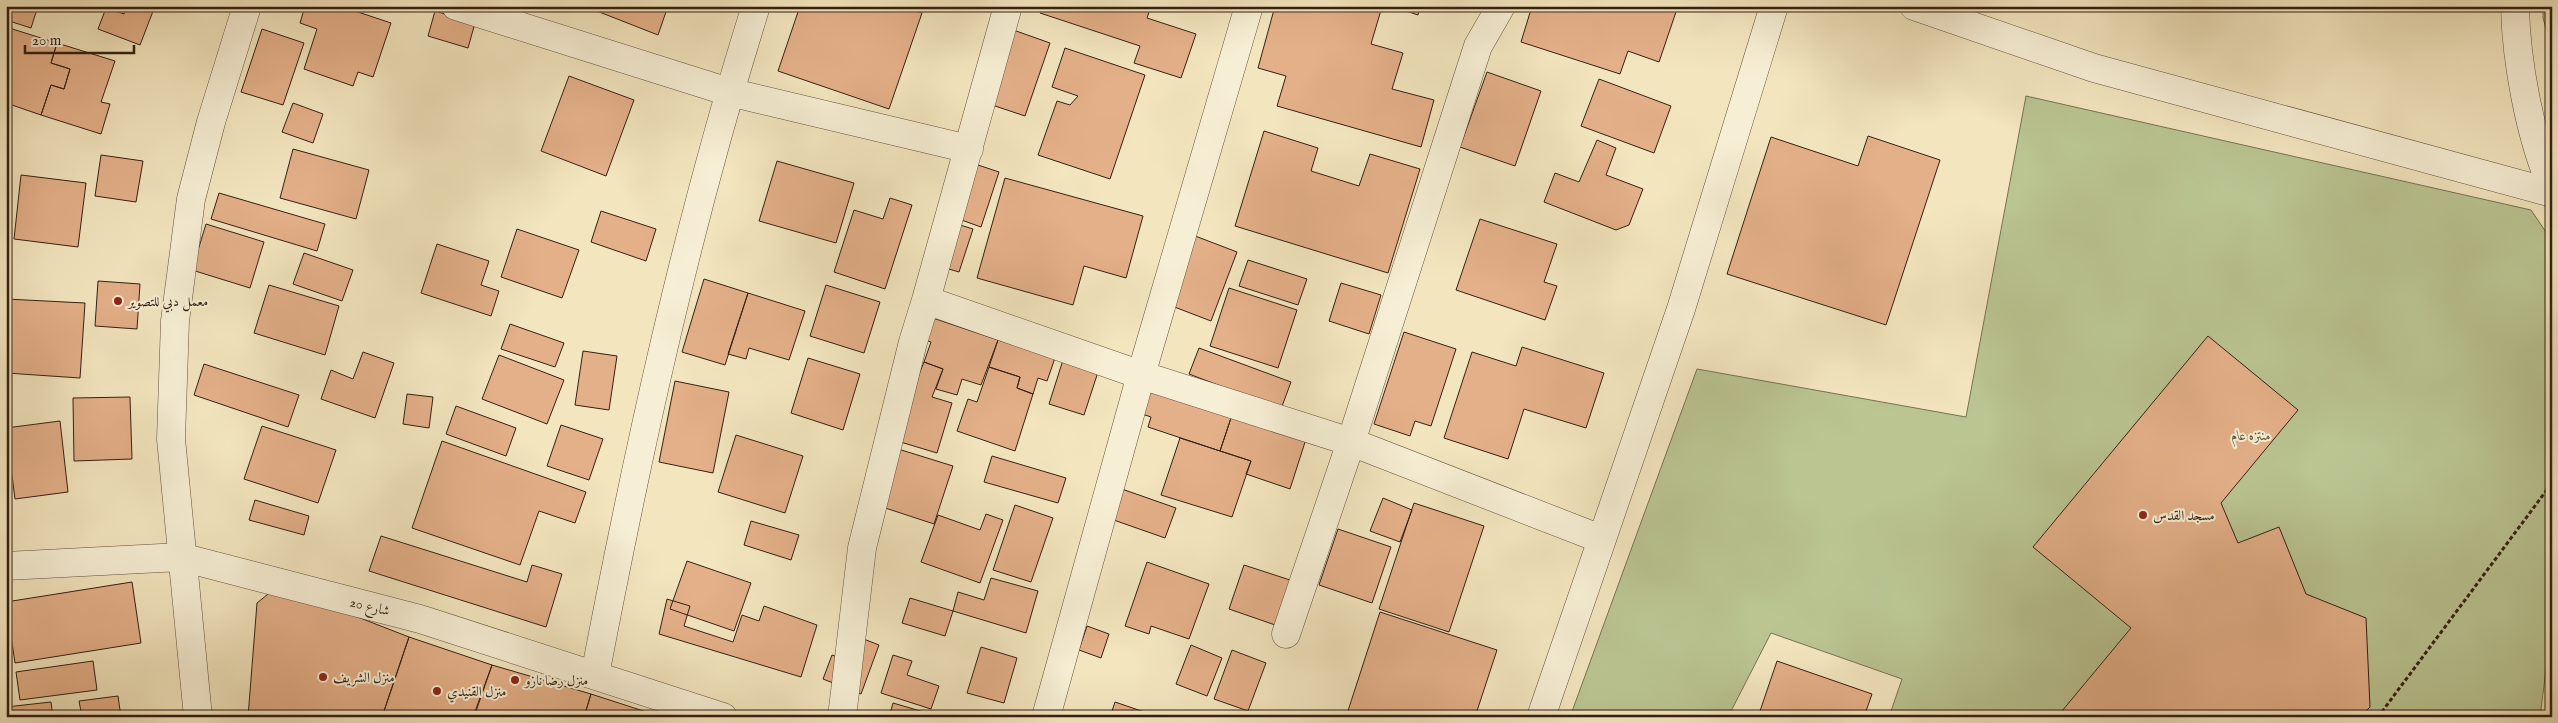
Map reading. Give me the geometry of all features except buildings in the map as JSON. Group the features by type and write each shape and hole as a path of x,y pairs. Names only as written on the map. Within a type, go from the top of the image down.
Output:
{"street":[{"path":"198,717 171,439 174,321 191,200 211,122 247,6"},
{"path":"456,6 488,12 729,92 969,149"},
{"path":"595,675 624,526 665,343 729,92 756,6"},
{"path":"842,717 862,548 912,342 926,300 1008,6"},
{"path":"1046,717 1140,376 1249,6"},
{"path":"1286,634 1351,442 1478,46 1501,6"},
{"path":"1541,717 1681,309 1774,6"},
{"path":"1914,6 2094,68 2552,193"},
{"path":"2515,6 2515,41 2540,159 2552,187"},
{"path":"926,300 1140,376 1351,442 1602,539"},
{"name":"شارع 20","path":"6,566 181,557 420,619 723,717"}],"path":[{"path":"2378,717 2552,483"},
{"path":"2381,712 2392,717"}],"green space":[{"path":"2543,6 2552,6 2552,50 2543,18"},
{"name":"منتزه عام","path":"2026,96 2531,210 2552,241 2552,623 2540,717 1889,717 1902,679 1771,633 1728,717 1570,717 1697,369 1966,417"}],"place":[{"name":"معمل دبي للتصوير","path":"118,301"},
{"name":"مسجد القدس","path":"2143,515"},
{"name":"منزل الشريف","path":"323,677"},
{"name":"منزل رضا نازو","path":"515,680"},
{"name":"منزل القنيدي","path":"437,691"}]}
